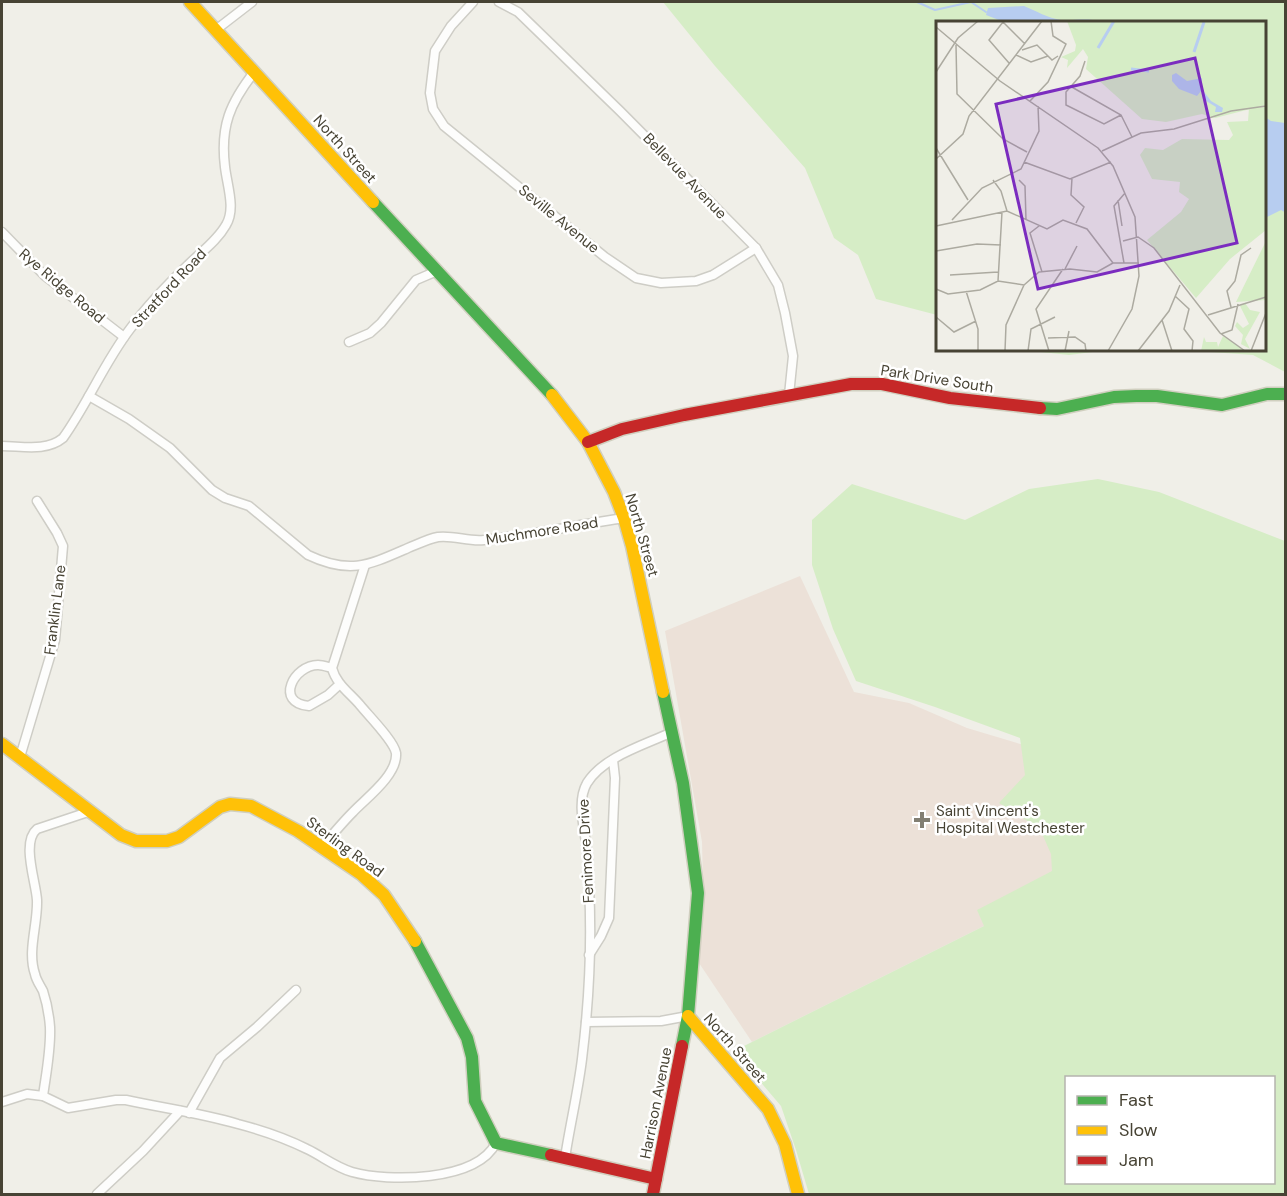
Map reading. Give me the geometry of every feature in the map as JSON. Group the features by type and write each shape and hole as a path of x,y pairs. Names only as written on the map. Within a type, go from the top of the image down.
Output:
{"street":[{"name":"North Street","path":"190,2 548,390 588,442 614,492 632,546 672,732 692,839 698,893 688,1016 768,1108 785,1144 798,1194"},
{"path":"217,29 252,2"},
{"name":"Seville Avenue","path":"473,2 450,26 435,51 430,93 433,109 444,126 605,257 636,278 662,283 696,281 713,275 756,248"},
{"name":"Bellevue Avenue","path":"499,2 520,14 756,248 774,278 783,303 793,356 789,395"},
{"path":"520,14 522,2"},
{"name":"Stratford Road","path":"2,446 38,447 57,443 73,425 124,337 171,283 227,225 231,212 225,164 225,132 228,112 238,93 255,71"},
{"name":"Rye Ridge Road","path":"2,232 45,276 124,337"},
{"path":"349,342 370,333 381,324 408,287 416,280 437,271"},
{"name":"Park Drive South","path":"588,442 632,427 850,384 876,384 950,398 1028,408 1057,408 1114,397 1157,396 1201,404 1222,405 1267,394 1286,394"},
{"name":"Muchmore Road","path":"89,396 129,419 170,448 212,490 225,498 249,506 308,555 348,568 365,565 430,538 446,536 480,541 523,536 624,518"},
{"name":"Franklin Lane","path":"20,757 54,640 63,546 37,501"},
{"path":"322,847 354,810 379,788 395,760 394,748 340,684 332,668 365,565"},
{"path":"332,668 314,666 298,674 290,687 291,698 297,703 309,706 340,684"},
{"name":"Fenimore Drive","path":"565,1158 582,1062 586,1022 590,891 582,794 595,774 613,760 672,732"},
{"name":"Sterling Road","path":"2,744 91,811 136,841 158,842 179,837 220,807 240,804 259,810 298,831 361,874 384,895 408,929 467,1038 472,1057 475,1101 496,1143"},
{"name":"Fenimore Drive","path":"589,955 602,936 609,918 615,778 613,760"},
{"path":"43,1096 50,1030 49,1011 34,974 32,958 37,901 30,839 37,829 91,811"},
{"path":"97,1194 184,1112 220,1058 296,990"},
{"path":"586,1022 661,1021 688,1016"},
{"name":"Harrison Avenue","path":"653,1194 688,1016"},
{"path":"2,1102 27,1094 43,1096 68,1108 116,1100 184,1112 238,1124 292,1142 350,1171 385,1178 446,1173 483,1158 491,1152 496,1143 656,1179"}],"shaded area":[{"name":"Saint Vincent's Hospital Westchester","path":"800,576 854,692 909,703 967,728 1111,771 1154,841 752,1042 699,963 703,886 702,842 665,631"}],"green space":[{"path":"663,2 1285,2 1285,372 1253,355 1197,351 1266,351 1266,21 936,21 936,315 876,299 858,255 834,238 805,168 715,66"},
{"path":"1031,351 1100,351 1069,355"},
{"path":"1098,479 1159,492 1285,541 1285,1194 809,1194 781,1106 734,1051 984,926 977,910 1052,871 1051,854 1040,829 999,803 1025,775 1020,738 856,681 833,629 812,565 812,520 852,484 965,520 1029,489"}],"water":[{"path":"1024,6 1056,19 1096,21 1001,21 986,15 988,8"},
{"path":"1266,118 1271,121 1285,123 1286,213 1281,210 1266,218"}],"waterway":[{"path":"917,2 935,10 971,2 986,12"}],"traffic: fast":[{"path":"373,202 552,395"},
{"path":"1040,408 1057,409 1114,397 1136,396 1157,396 1222,405 1267,394 1286,394"},
{"path":"663,692 683,783 698,893 688,1016 682,1046"},
{"path":"415,941 467,1038 472,1057 475,1101 496,1143 551,1155"}],"traffic: slow":[{"path":"190,2 373,202"},
{"path":"552,395 588,442 614,492 624,518 663,692"},
{"path":"2,744 121,835 136,841 167,841 179,837 220,807 230,804 251,806 298,831 361,874 384,895 415,941"},
{"path":"688,1016 768,1109 785,1144 798,1194"}],"traffic: jam":[{"path":"588,442 622,429 684,415 851,384 882,384 950,398 1040,408"},
{"path":"653,1194 682,1046"},
{"path":"551,1155 656,1179"}],"place":[{"name":"Saint Vincent's Hospital Westchester","path":"922,820"}]}
